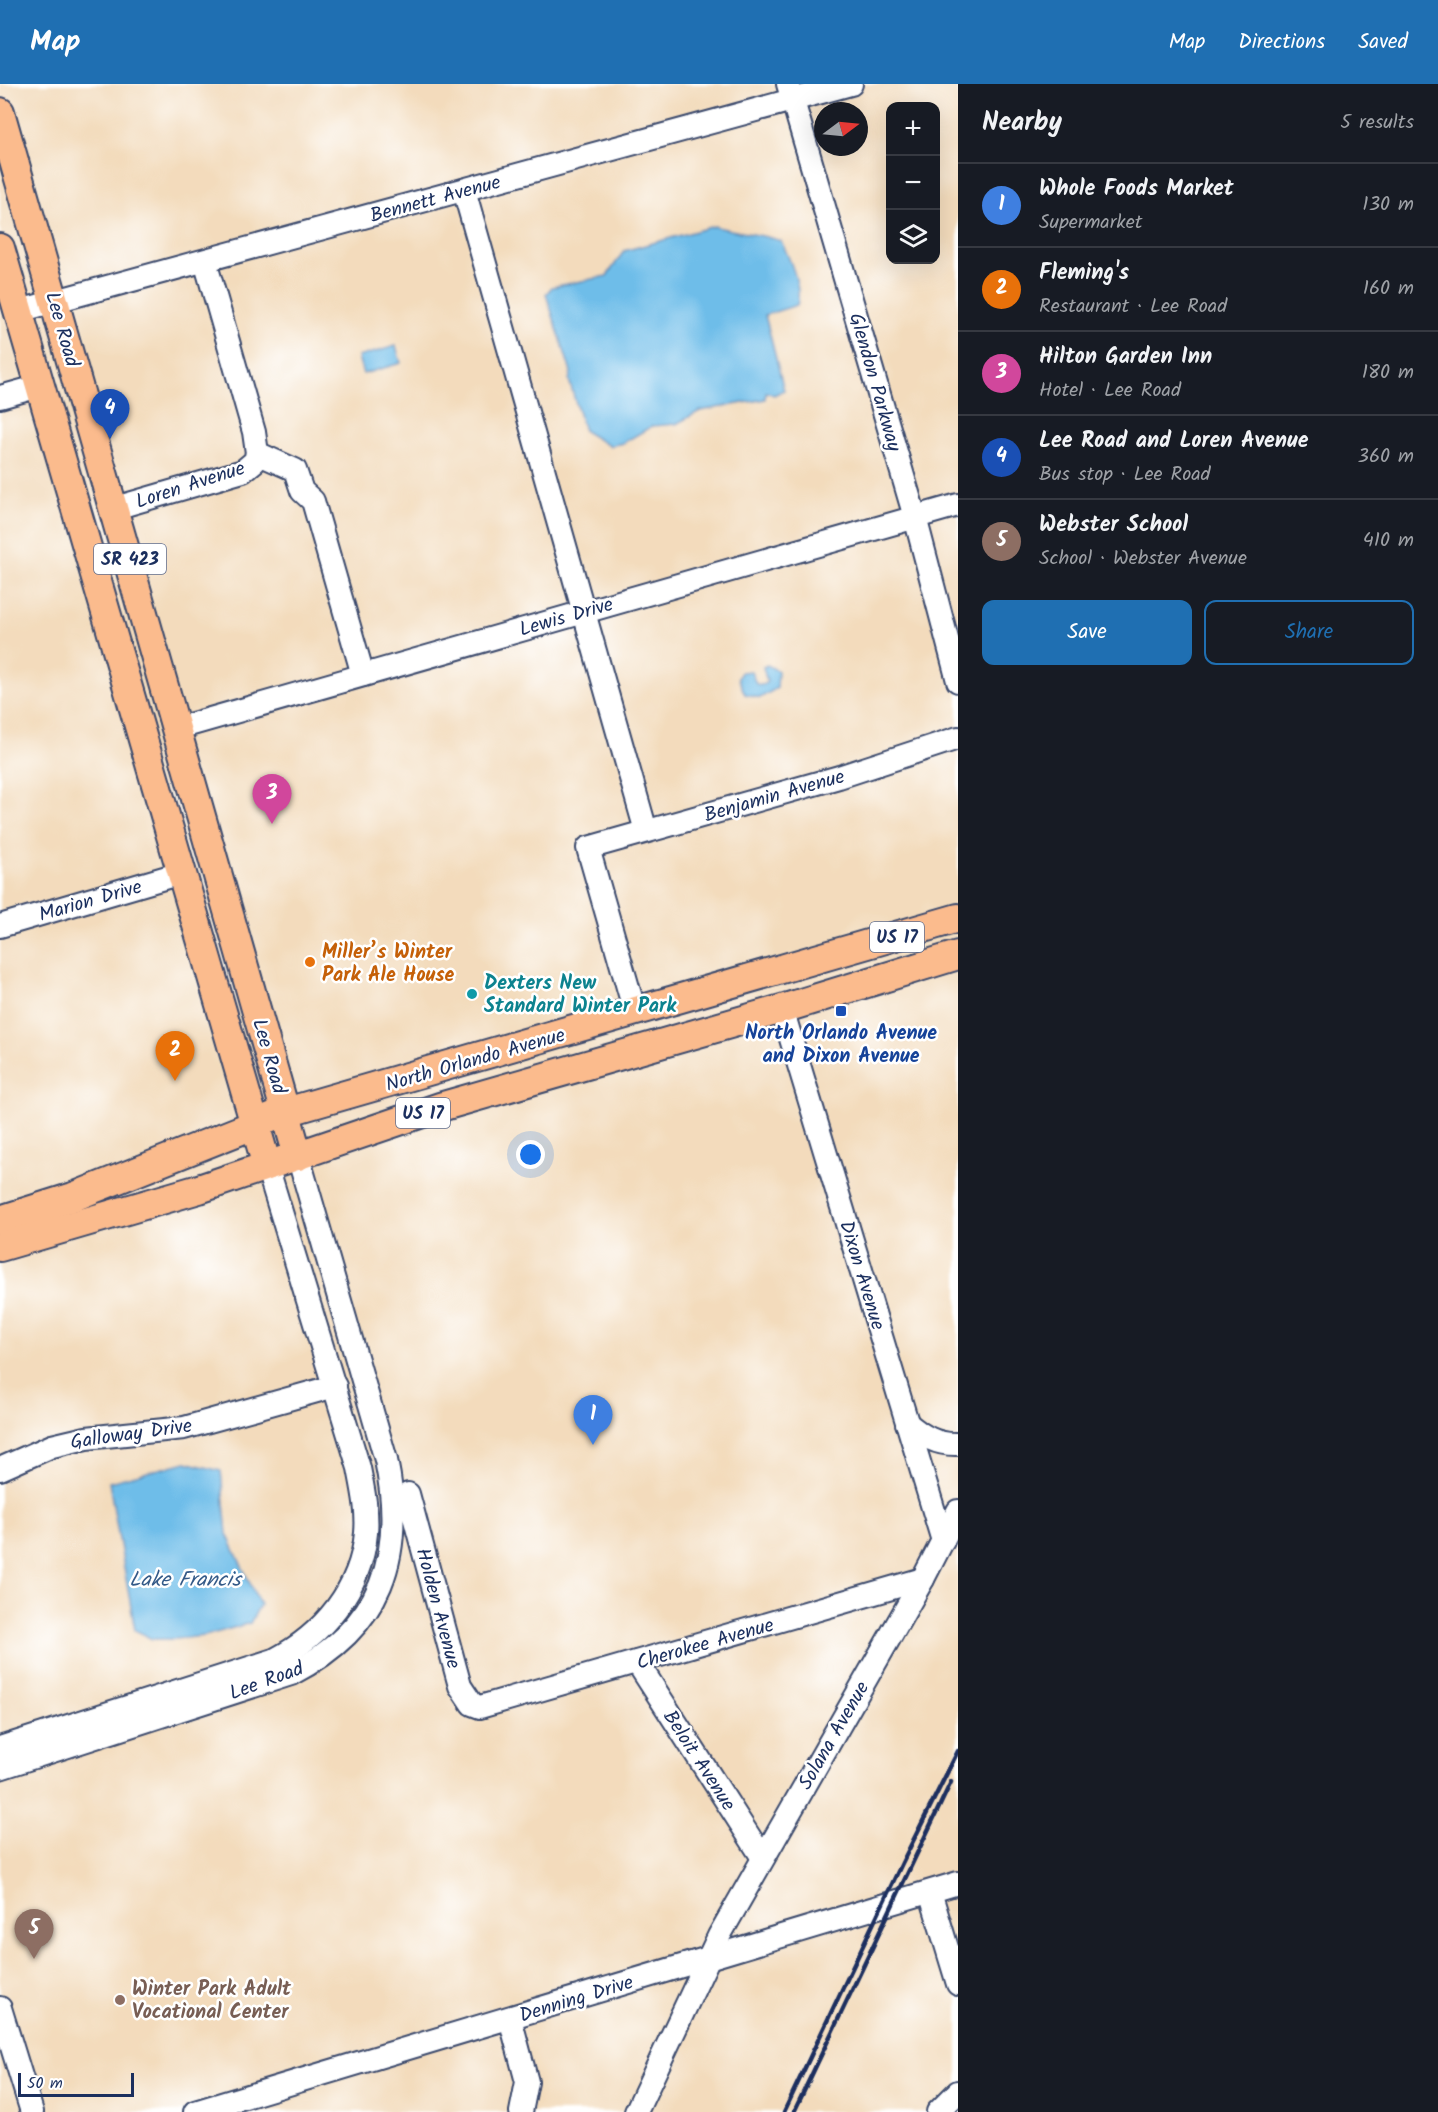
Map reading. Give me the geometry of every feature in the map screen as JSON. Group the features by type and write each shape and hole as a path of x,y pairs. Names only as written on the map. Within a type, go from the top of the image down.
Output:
{"main road":[{"name":"Lee Road","path":"0,112 115,508 175,729 298,1156"},
{"name":"Lee Road","path":"0,248 267,1166"},
{"path":"131,693 151,718 175,729"},
{"name":"North Orlando Avenue","path":"0,1220 73,1197 286,1112 958,918"},
{"name":"North Orlando Avenue","path":"0,1247 132,1210 440,1107 782,1009 958,955"},
{"path":"549,1075 555,1058 568,1045 603,1022"}],"street":[{"name":"Bennett Avenue","path":"19,311 464,190 791,92 851,84"},
{"name":"Glendon Parkway","path":"791,92 915,517 958,681"},
{"path":"464,190 646,831"},
{"path":"205,261 254,432 257,453 295,470 302,491 313,501 363,675"},
{"path":"0,397 40,386"},
{"name":"Loren Avenue","path":"115,508 243,471 255,461 257,453"},
{"name":"Lewis Drive","path":"175,729 958,505"},
{"name":"Benjamin Avenue","path":"635,1012 588,848 840,777 958,738"},
{"name":"Marion Drive","path":"0,926 181,873"},
{"name":"Dixon Avenue","path":"782,1009 943,1541"},
{"name":"Lee Road","path":"0,1748 291,1674 331,1649 353,1628 369,1606 390,1556 394,1524 394,1497 386,1460 298,1156"},
{"name":"Lee Road","path":"0,1768 180,1701 295,1649 334,1612 357,1570 366,1532 366,1506 359,1468 267,1166"},
{"name":"Galloway Drive","path":"0,1469 52,1446 86,1438 184,1428 335,1386"},
{"path":"907,1423 922,1436 939,1443 958,1444"},
{"path":"359,1468 386,1460"},
{"name":"Holden Avenue","path":"408,1494 460,1686 472,1704 487,1707"},
{"name":"Solana Avenue","path":"636,2112 707,1959 923,1579 958,1511"},
{"name":"Cherokee Avenue","path":"487,1707 923,1579"},
{"name":"Beloit Avenue","path":"638,1662 763,1858"},
{"name":"Denning Drive","path":"195,2112 958,1884"},
{"path":"930,1892 958,1984"},
{"path":"0,2008 32,2112"},
{"path":"510,2018 527,2082 521,2112"},
{"path":"938,2112 958,2092"}],"water":[{"path":"714,226 781,241 788,255 798,290 797,305 765,315 784,390 774,395 766,392 765,399 700,411 676,424 652,426 623,443 609,446 584,431 569,380 571,372 546,294 552,287 607,276 624,251"},
{"path":"396,346 401,363 363,374 358,357"},
{"path":"767,665 778,671 777,688 760,698 745,694 738,678 741,672 751,671 756,684 763,685 767,682 763,667"},
{"name":"Lake Francis","path":"186,1462 221,1471 227,1534 260,1605 250,1623 205,1636 152,1639 135,1630 109,1482"}],"railway":[{"path":"784,2112 902,1863 958,1751"},
{"path":"794,2112 951,1782"}],"place":[{"name":"Lee Road and Loren Avenue","path":"110,439"},
{"name":"Hilton Garden Inn","path":"272,824"},
{"name":"Miller’s Winter Park Ale House","path":"310,962"},
{"name":"Dexters New Standard Winter Park","path":"472,994"},
{"name":"North Orlando Avenue and Dixon Avenue","path":"841,1011"},
{"name":"Fleming's","path":"175,1081"},
{"name":"Whole Foods Market","path":"593,1445"},
{"name":"Webster School","path":"34,1959"},
{"name":"Winter Park Adult Vocational Center","path":"120,2000"}]}
